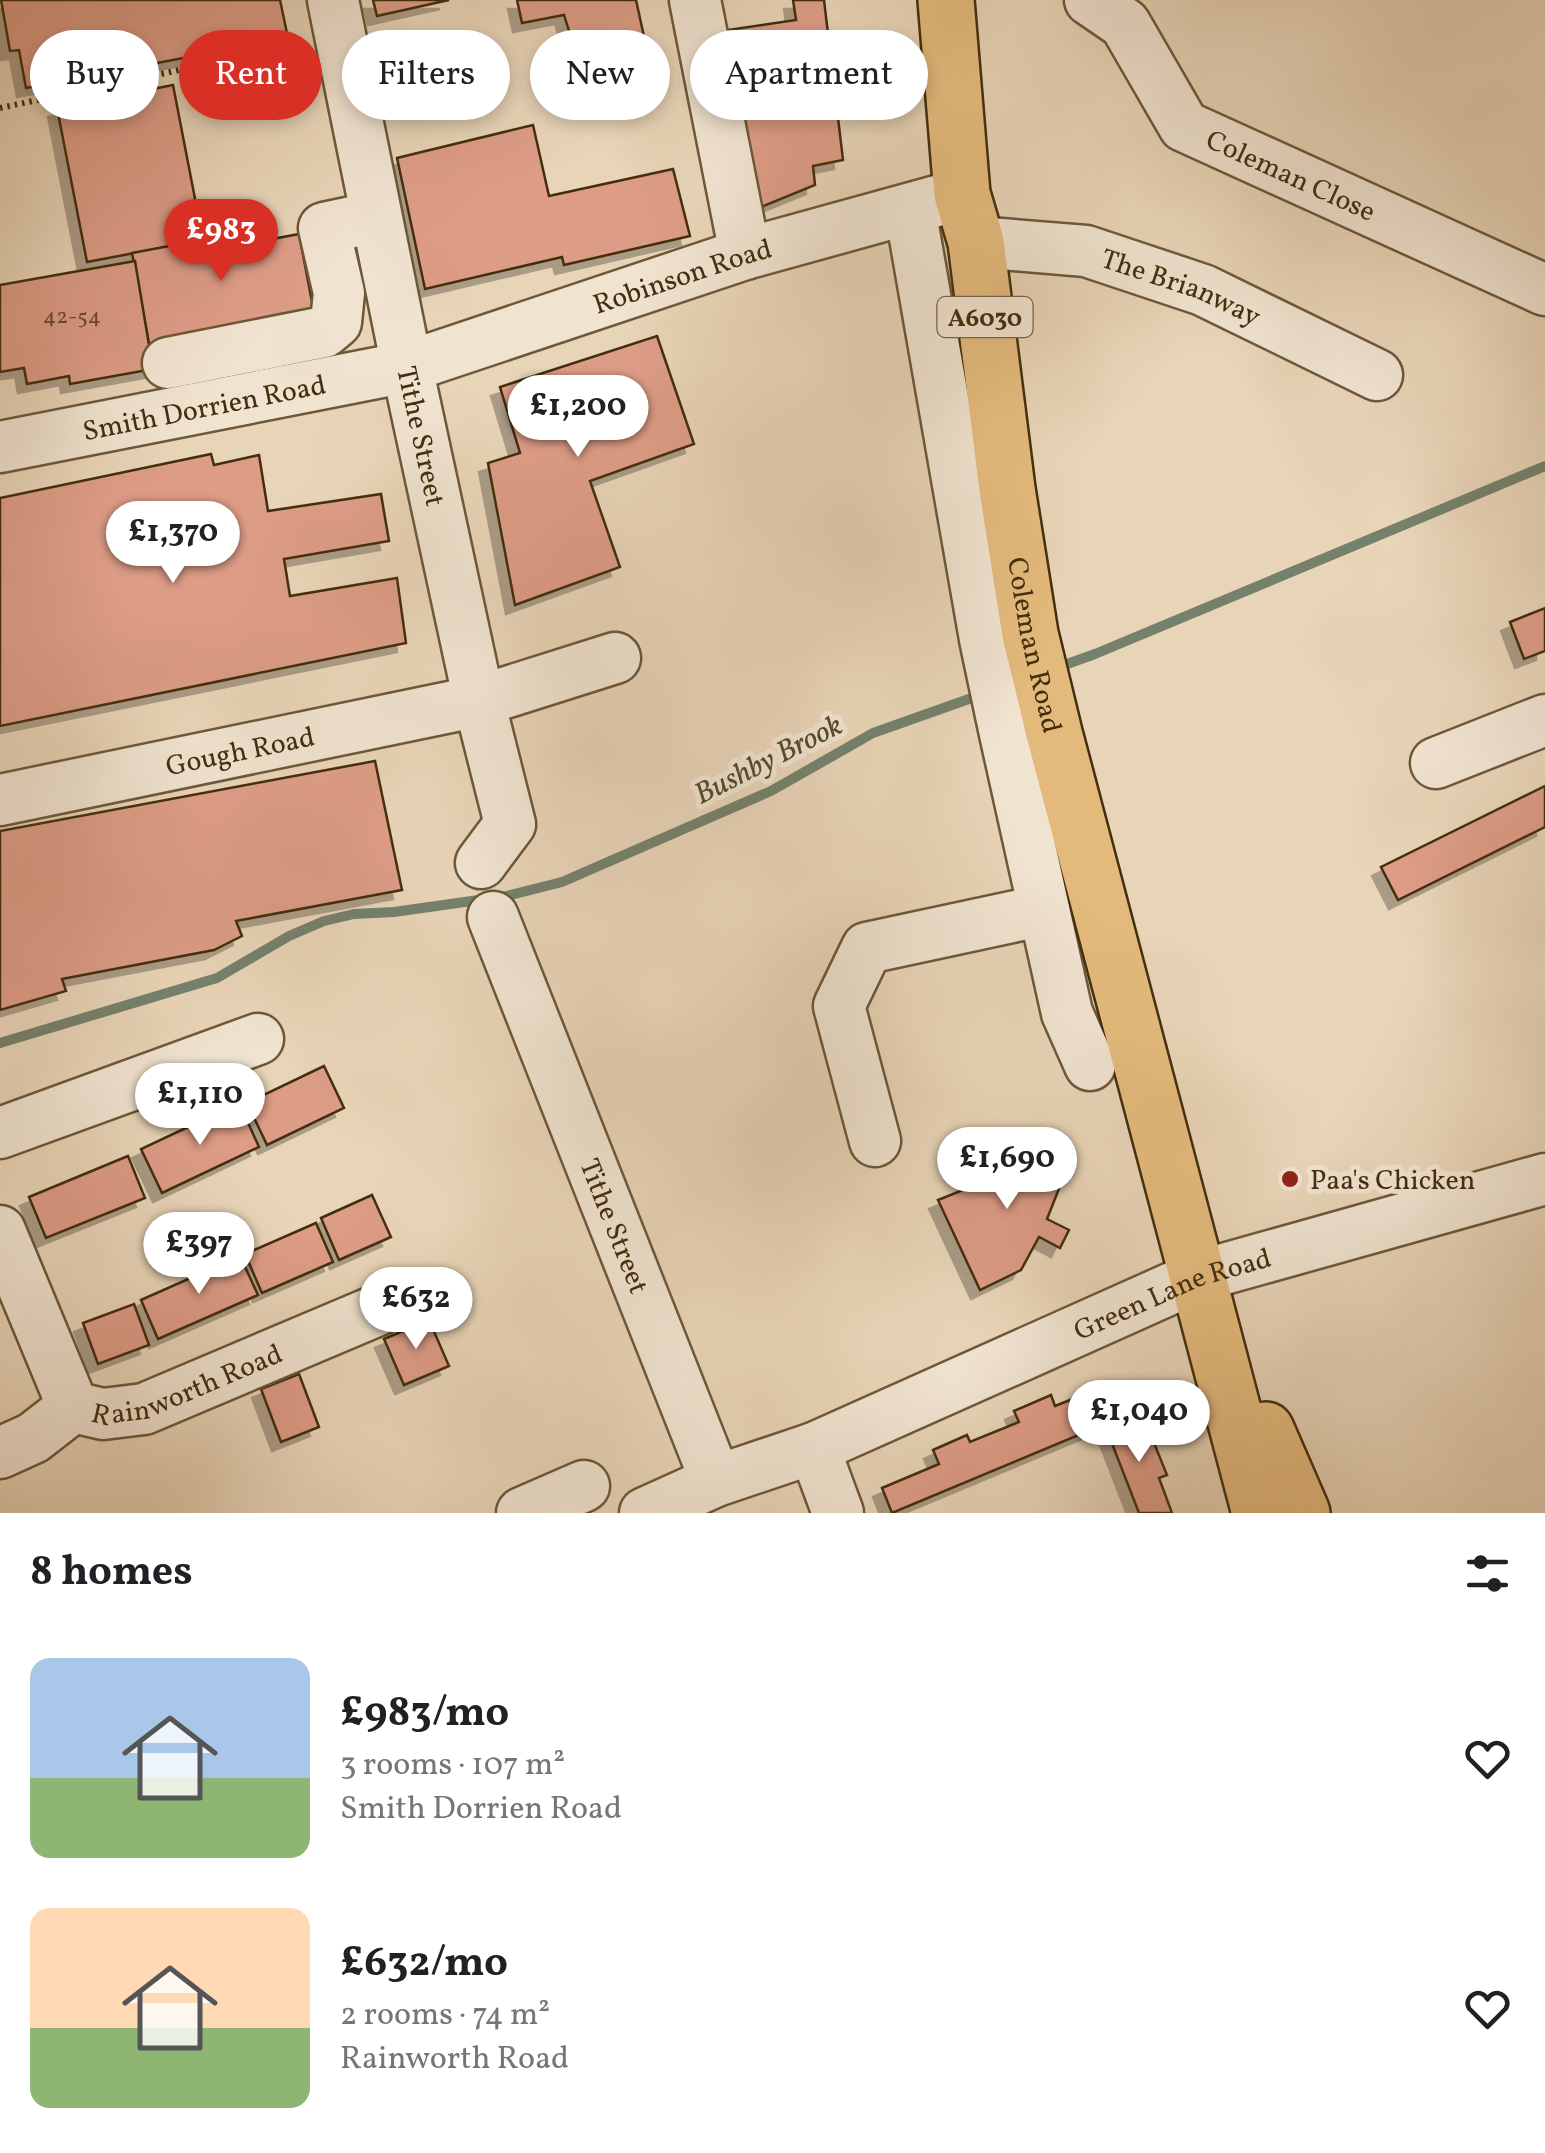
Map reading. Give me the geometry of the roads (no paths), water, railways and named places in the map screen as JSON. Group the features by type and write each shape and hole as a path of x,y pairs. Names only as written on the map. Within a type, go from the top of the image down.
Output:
{"highway":[{"name":"Coleman Road","path":"946,0 968,218 1007,489 1008,636 1029,731 1198,1276 1260,1513"},
{"name":"Coleman Road","path":"1198,1276 1302,1513"}],"street":[{"path":"695,0 745,254"},
{"name":"Coleman Close","path":"1090,0 1125,24 1184,126 1545,290"},
{"name":"Tithe Street","path":"336,18 478,700 510,824 480,863"},
{"path":"910,209 1008,636"},
{"name":"Robinson Road","path":"407,367 745,254 910,209 968,218"},
{"path":"168,364 324,332 336,322 339,293 324,228 376,217"},
{"name":"The Brianway","path":"968,218 1103,256 1203,290 1377,375"},
{"name":"Smith Dorrien Road","path":"0,447 407,367"},
{"name":"Gough Road","path":"0,800 478,700 615,658"},
{"path":"1436,763 1545,720"},
{"path":"1029,731 1044,910 1067,1013 1090,1065"},
{"path":"875,1141 839,1006 867,948 1044,910"},
{"name":"Tithe Street","path":"494,917 716,1481"},
{"path":"0,1133 258,1040"},
{"name":"Green Lane Road","path":"645,1513 716,1481 814,1448 1198,1276 1545,1179"},
{"path":"0,1231 74,1406"},
{"name":"Rainworth Road","path":"0,1453 33,1438 74,1406 103,1414 144,1410 378,1310"},
{"path":"814,1448 838,1513"},
{"path":"522,1513 584,1486"}],"waterway":[{"name":"Bushby Brook","path":"1056,668 1545,466"},
{"name":"Bushby Brook","path":"0,1043 217,978 289,936 324,921 507,896 562,882 771,791 873,733 983,694"}],"place":[{"name":"Paa's Chicken","path":"1290,1179"}]}
